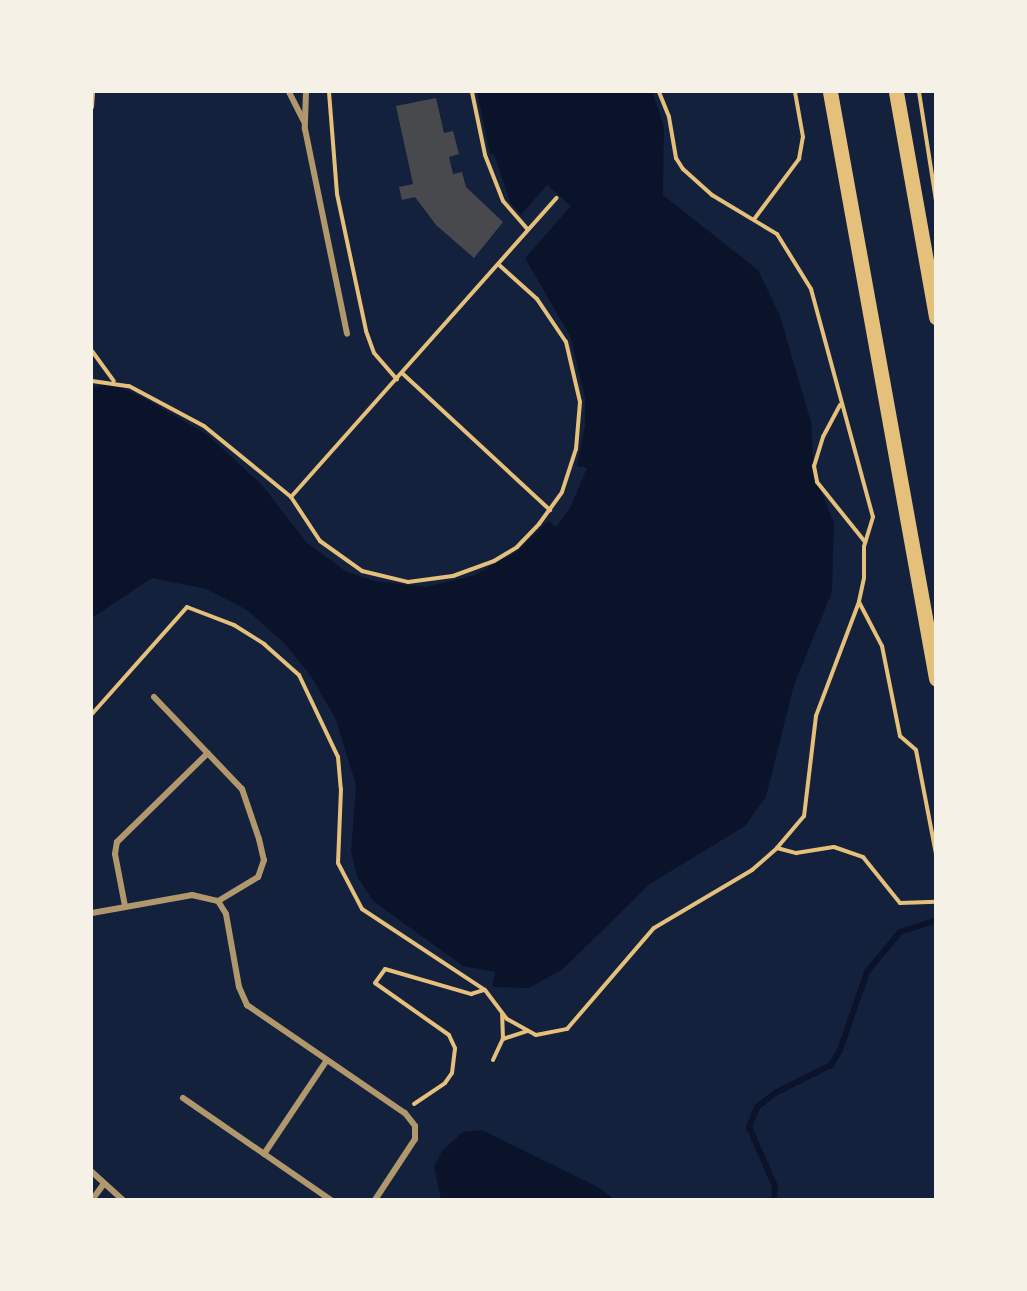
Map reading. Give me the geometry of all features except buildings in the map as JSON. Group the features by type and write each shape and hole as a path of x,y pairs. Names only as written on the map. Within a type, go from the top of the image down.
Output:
{"main road":[{"path":"830,92 936,678"},
{"path":"896,92 936,317"}],"street":[{"path":"289,92 304,123 347,334"},
{"path":"304,123 306,92"},
{"path":"92,913 192,895 218,901 251,885 264,860 242,789 154,697"},
{"path":"125,906 115,854 117,842 208,753"},
{"path":"218,901 226,914 243,1000 405,1113 415,1126 415,1139 375,1200"},
{"path":"264,1154 327,1060"},
{"path":"183,1098 331,1200"},
{"path":"92,1172 103,1185 123,1200"},
{"path":"92,1200 103,1185"}],"path":[{"path":"92,107 93,92"},
{"path":"329,92 337,194 366,331 374,353 397,379"},
{"path":"472,92 485,155 503,201 528,230"},
{"path":"92,715 187,608 234,625 264,644 298,675 338,757 341,789 338,863 362,909 484,990 502,1013 536,1035 567,1029 654,928 752,870 777,848 804,816 816,716 858,602 864,578 865,542 873,517 840,405 811,289 777,234 755,218 712,195 683,170 676,158 669,117 659,92"},
{"path":"755,218 799,159 803,137 795,92"},
{"path":"919,92 936,200"},
{"path":"291,497 556,198"},
{"path":"92,381 114,381 147,393 195,420 291,497 320,541 362,571 408,582 453,576 494,561 517,547 550,510 562,492 576,449 580,423 578,383 556,323 498,264"},
{"path":"92,351 114,381"},
{"path":"402,373 550,510"},
{"path":"840,405 823,437 814,466 817,482 865,542"},
{"path":"858,602 882,646 900,736 916,750 936,854"},
{"path":"777,848 796,853 834,847 863,857 900,903 936,902"},
{"path":"405,1113 445,1083 452,1074 456,1048 449,1035 375,983 385,969 471,994 484,990"},
{"path":"493,1060 503,1038 502,1013"},
{"path":"503,1038 529,1031"}],"water":[{"path":"477,92 653,93 664,127 663,195 758,270 780,316 811,422 814,473 834,523 832,592 794,685 766,797 745,826 650,884 563,969 529,988 492,987 495,972 463,966 373,901 357,876 351,851 356,785 336,720 311,676 285,644 247,610 206,589 152,578 92,618 92,388 103,385 122,388 144,398 208,435 262,485 307,543 347,572 375,581 426,587 475,575 516,552 548,521 556,527 570,508 587,468 577,466 585,425 585,397 570,336 525,258 571,206 547,185 521,215 510,202 494,154 490,154"},
{"path":"482,1130 598,1187 614,1199 441,1199 434,1167 442,1151 463,1132"}],"waterway":[{"path":"774,1200 775,1186 749,1127 757,1107 775,1093 831,1065 840,1050 867,972 900,932 936,920"}]}
